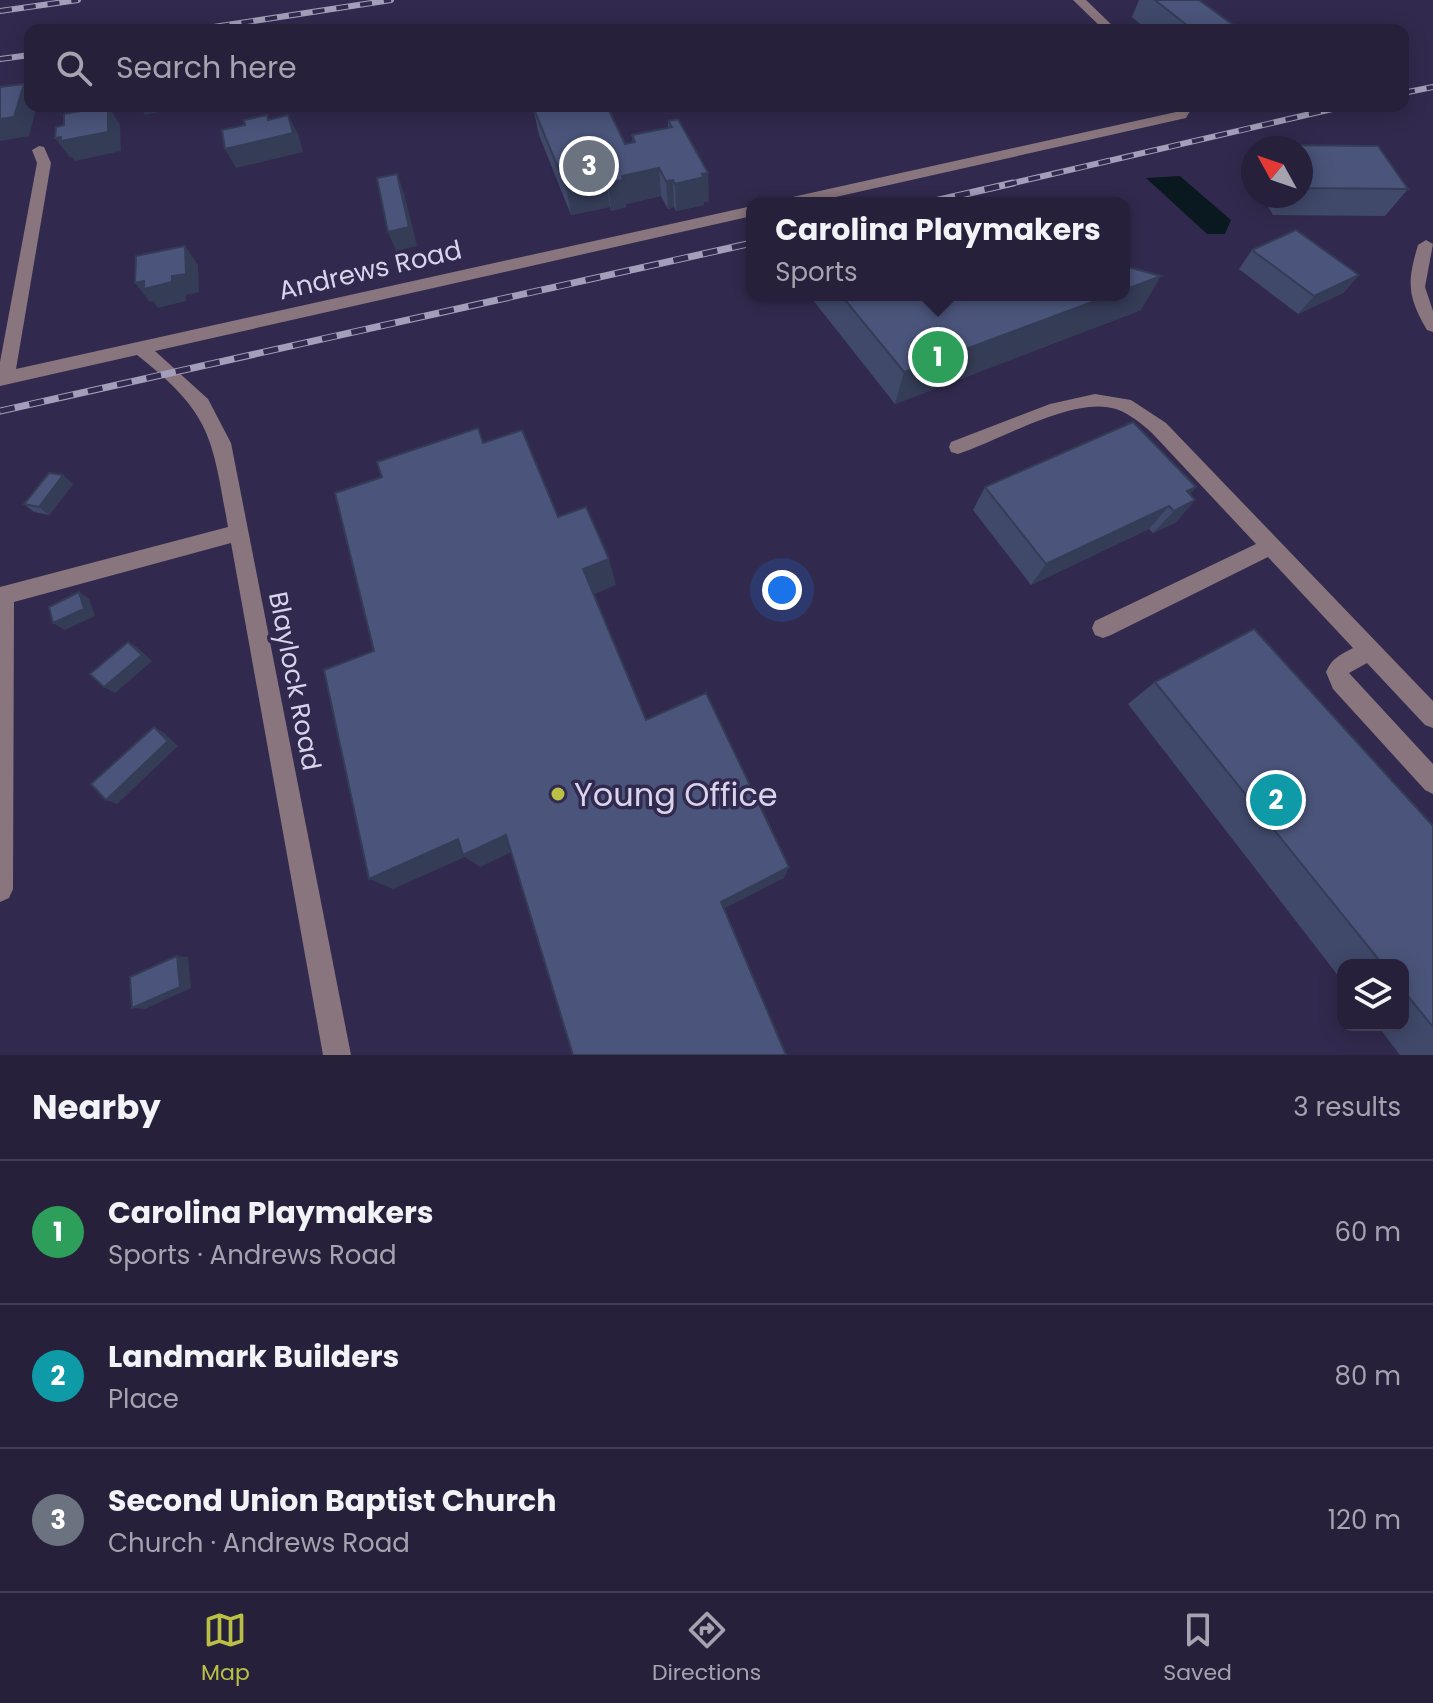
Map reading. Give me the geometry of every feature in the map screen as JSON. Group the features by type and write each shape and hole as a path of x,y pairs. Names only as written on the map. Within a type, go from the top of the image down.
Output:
{"street":[{"path":"1079,0 1105,24"},
{"path":"815,197 1181,115 1183,112"},
{"path":"3,378 44,163 39,150"},
{"name":"Andrews Road","path":"3,378 746,212"},
{"path":"1426,245 1419,269 1417,298 1433,326"},
{"name":"Blaylock Road","path":"140,348 172,373 202,404 222,443 337,1055"},
{"path":"958,447 1091,400 1112,401 1138,411 1159,428 1433,717"},
{"path":"0,889 2,596 238,533"},
{"path":"1103,628 1271,546"},
{"path":"1370,650 1340,666 1337,672 1341,681 1433,782"}],"shaded area":[{"path":"1180,176 1231,220 1225,234 1207,234 1146,178"}],"building":[{"path":"1155,0 1199,0 1232,24 1185,24"},
{"path":"24,84 14,117 0,119 0,87"},
{"path":"108,112 108,132 61,141 61,137 55,138 56,127 64,125 64,114"},
{"path":"535,112 610,112 625,144 635,142 632,135 672,127 668,121 678,119 708,173 702,174 704,177 675,184 673,180 666,181 659,168 622,176 623,180 608,183 606,179 566,187"},
{"path":"267,115 268,120 288,115 293,133 225,149 222,130 245,125 244,120"},
{"path":"1313,145 1378,146 1408,189 1313,188"},
{"path":"397,174 409,227 388,232 377,178"},
{"path":"1296,230 1359,275 1314,296 1252,250"},
{"path":"185,246 186,274 172,276 172,282 144,289 144,281 135,283 136,256"},
{"path":"1130,268 1161,276 1130,288"},
{"path":"846,301 1095,301 904,372"},
{"path":"1133,422 1196,487 1187,491 1195,500 1174,511 1169,506 1046,564 985,487"},
{"name":"Young Office","path":"478,428 483,443 522,430 558,517 586,507 609,559 583,569 646,720 706,693 789,867 721,902 786,1055 573,1055 506,835 463,855 458,839 369,879 324,670 374,651 335,493 382,477 377,462"},
{"path":"49,473 63,475 39,507 24,504"},
{"path":"79,592 84,609 53,623 49,607"},
{"path":"1254,629 1433,826 1433,1027 1409,997 1409,959 1378,959 1155,682"},
{"path":"128,642 142,655 104,687 90,674"},
{"path":"154,727 168,741 106,800 91,784"},
{"path":"177,956 180,987 132,1008 130,977"}],"railway":[{"path":"0,11 78,0"},
{"path":"233,24 391,0"},
{"path":"0,59 24,56"},
{"path":"1409,92 1433,87"},
{"path":"1005,185 1319,112"},
{"path":"952,197 1013,183"},
{"path":"0,411 746,244"}],"place":[{"name":"Second Union Baptist Church","path":"589,166"},
{"name":"Carolina Playmakers","path":"938,357"},
{"name":"Young Office","path":"558,794"},
{"name":"Landmark Builders","path":"1276,800"}]}
